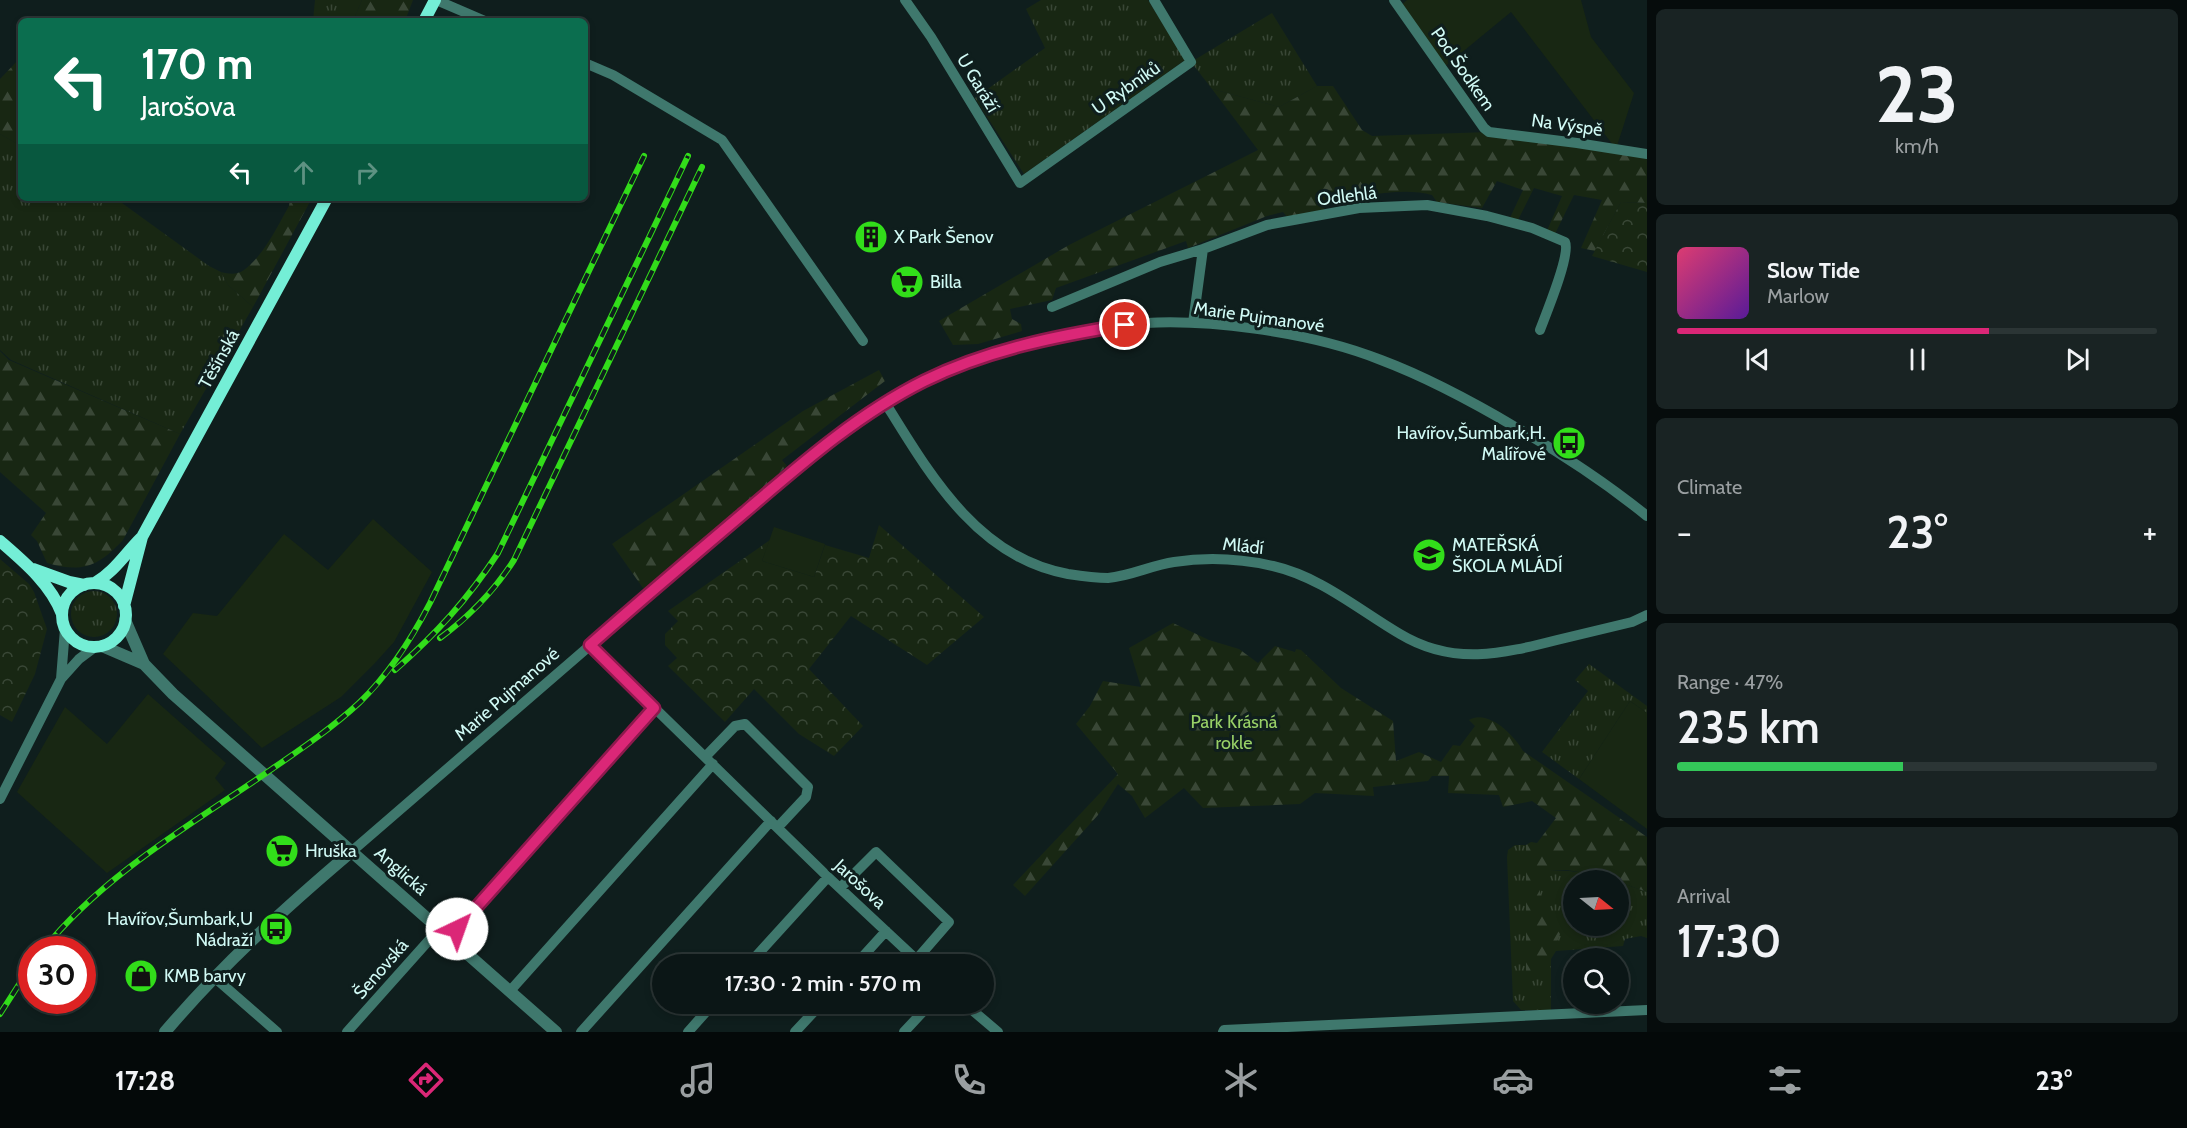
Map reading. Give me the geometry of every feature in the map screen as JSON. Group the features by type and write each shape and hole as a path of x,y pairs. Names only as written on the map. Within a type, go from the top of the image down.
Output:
{"main road":[{"path":"426,18 436,0"},
{"name":"Těšínská","path":"124,606 142,537 325,201"},
{"name":"Těšínská","path":"89,584 115,568 142,537"},
{"path":"0,541 33,569 57,601 65,629 78,642 99,646 112,641 119,635 125,620 124,606 120,596 113,589 69,582 33,569"},
{"path":"62,615 63,605 68,597 76,589 89,584"}],"street":[{"path":"436,0 478,18"},
{"name":"U Garáží","path":"905,0 931,37 1020,183"},
{"name":"U Rybníků","path":"1020,183 1191,62 1154,0"},
{"name":"Pod Šodkem","path":"1394,0 1484,128"},
{"path":"588,64 613,75 722,140 863,341"},
{"name":"Na Výspě","path":"1484,128 1489,132 1647,154"},
{"name":"Odlehlá","path":"1052,307 1160,262 1267,225 1359,208 1427,205 1486,216 1532,228 1565,242 1568,247 1540,330"},
{"path":"1193,323 1203,249"},
{"name":"Marie Pujmanové","path":"351,852 808,457 885,404 924,381 1003,351 1062,334 1125,325 1193,323 1260,330 1326,342 1382,360 1461,394 1591,474 1647,516"},
{"name":"Mládí","path":"885,404 938,486 976,528 1001,548 1049,571 1109,578 1174,562 1215,559 1259,563 1321,583 1401,635 1424,646 1452,654 1476,656 1502,654 1632,622 1647,615"},
{"name":"Anglická","path":"125,620 144,664 173,694 556,1032"},
{"path":"61,679 65,629"},
{"name":"Jarošova","path":"590,645 910,954"},
{"path":"0,799 61,679 79,658 99,646"},
{"name":"Anglická","path":"99,646 144,664"},
{"path":"450,938 654,708"},
{"path":"510,991 710,760 735,726 745,724 808,787 806,797 774,824 581,1032"},
{"path":"165,1032 214,977 278,915 351,852"},
{"path":"840,888 876,852 949,922 924,954"},
{"path":"758,954 828,877"},
{"name":"Šenovská","path":"347,1032 439,929"},
{"path":"865,954 886,931"},
{"path":"214,977 277,1032"},
{"path":"1223,1032 1647,1010"},
{"path":"688,1032 704,1014"},
{"path":"795,1032 812,1014"},
{"path":"904,1032 921,1014"},
{"path":"977,1014 999,1032"}],"green space":[{"path":"315,0 362,0 354,18 313,18"},
{"path":"362,0 413,0 406,18 354,18"},
{"path":"1041,0 1148,0 1185,60 1024,174 975,98 1045,48 1026,9"},
{"path":"1407,0 1581,0 1591,37 1634,93 1616,149 1511,12 1443,68 1398,8"},
{"path":"1272,13 1317,86 1279,107 1212,89 1191,62"},
{"path":"18,60 18,144 0,134 0,79"},
{"path":"1317,86 1333,86 1362,130 1372,136 1489,132 1647,154 1647,203 1621,202 1595,251 1581,248 1602,200 1574,195 1554,236 1546,233 1562,196 1534,188 1516,224 1508,222 1523,190 1497,181 1482,208 1437,202 1432,195 1407,192 1393,192 1324,203 1324,211 1289,219 1283,212 1267,216 1188,248 1186,241 1056,288 1052,300 1010,309 1012,319 1021,324 1022,331 978,344 953,345 939,321 1069,245 1258,150 1212,89 1279,107"},
{"path":"0,134 18,144 18,201 119,201 209,266 221,272 228,285 253,307 180,434 11,360 0,350"},
{"path":"290,201 310,201 253,307 228,285 221,272 239,273 251,264 264,249 289,206"},
{"path":"1621,202 1647,203 1647,272 1592,256"},
{"path":"0,351 9,360 180,434 123,540 97,562 80,567 47,563 37,541 31,535 46,513 0,472"},
{"path":"879,370 885,381 782,460 787,466 645,591 612,544 803,411"},
{"path":"373,519 432,572 394,642 375,663 341,697 262,748 163,654 193,613 217,616 284,534 328,570"},
{"path":"879,525 984,617 927,665 851,616 809,669 863,726 834,756 799,734 754,689 725,722 668,666 677,658 665,645 665,634 678,621 668,611 770,540 762,561 814,577 825,545 869,558"},
{"path":"774,527 825,544 814,577 762,561"},
{"path":"0,559 29,584 47,629 35,674 12,722 0,715"},
{"path":"94,591 110,598 117,614 110,630 94,637 78,630 71,614 78,598"},
{"name":"Park Krásná rokle","path":"1173,623 1209,640 1239,649 1258,663 1275,646 1295,652 1296,649 1301,650 1341,688 1393,721 1396,761 1419,752 1441,762 1453,745 1460,746 1475,726 1469,720 1484,718 1492,721 1507,731 1523,751 1647,837 1647,892 1629,885 1629,870 1540,870 1540,914 1551,913 1562,928 1548,960 1526,986 1526,845 1531,842 1537,843 1556,818 1532,801 1503,807 1499,795 1448,793 1449,776 1432,776 1428,781 1373,787 1374,796 1315,793 1300,804 1203,808 1184,788 1145,818 1132,796 1118,784 1098,815 1025,896 1013,885 1118,774 1076,724 1090,706 1103,681 1141,687 1129,648"},
{"path":"1589,664 1647,706 1647,713 1630,701 1579,779 1542,752 1588,691 1575,680"},
{"path":"148,694 226,763 215,778 225,790 107,873 17,792 65,707 107,744"},
{"path":"1630,701 1647,713 1647,829 1579,779"},
{"path":"1515,845 1526,845 1526,985 1540,914 1540,870 1563,870 1563,936 1629,936 1629,886 1647,892 1647,938 1641,936 1625,939 1623,946 1563,948 1563,950 1556,951 1551,959 1551,1010 1521,1010 1513,1001 1508,850"}],"railway":[{"path":"55,936 93,897 150,852 327,730 359,703 390,668 430,603 644,156"},
{"path":"395,670 451,615 498,553 688,156"},
{"path":"440,638 481,602 514,560 702,167"},
{"path":"0,1014 18,986"}],"place":[{"name":"X Park Šenov","path":"871,237"},
{"name":"Billa","path":"907,282"},
{"name":"Havířov,Šumbark,H. Malířové","path":"1569,443"},
{"name":"MATEŘSKÁ ŠKOLA MLÁDÍ","path":"1429,555"},
{"name":"Hruška","path":"282,851"},
{"name":"Havířov,Šumbark,U Nádraží","path":"276,929"},
{"name":"KMB barvy","path":"141,976"}],"route":[{"path":"457,929 654,708 590,645 808,457 897,396 924,381 1003,351 1062,334 1125,325"}]}
